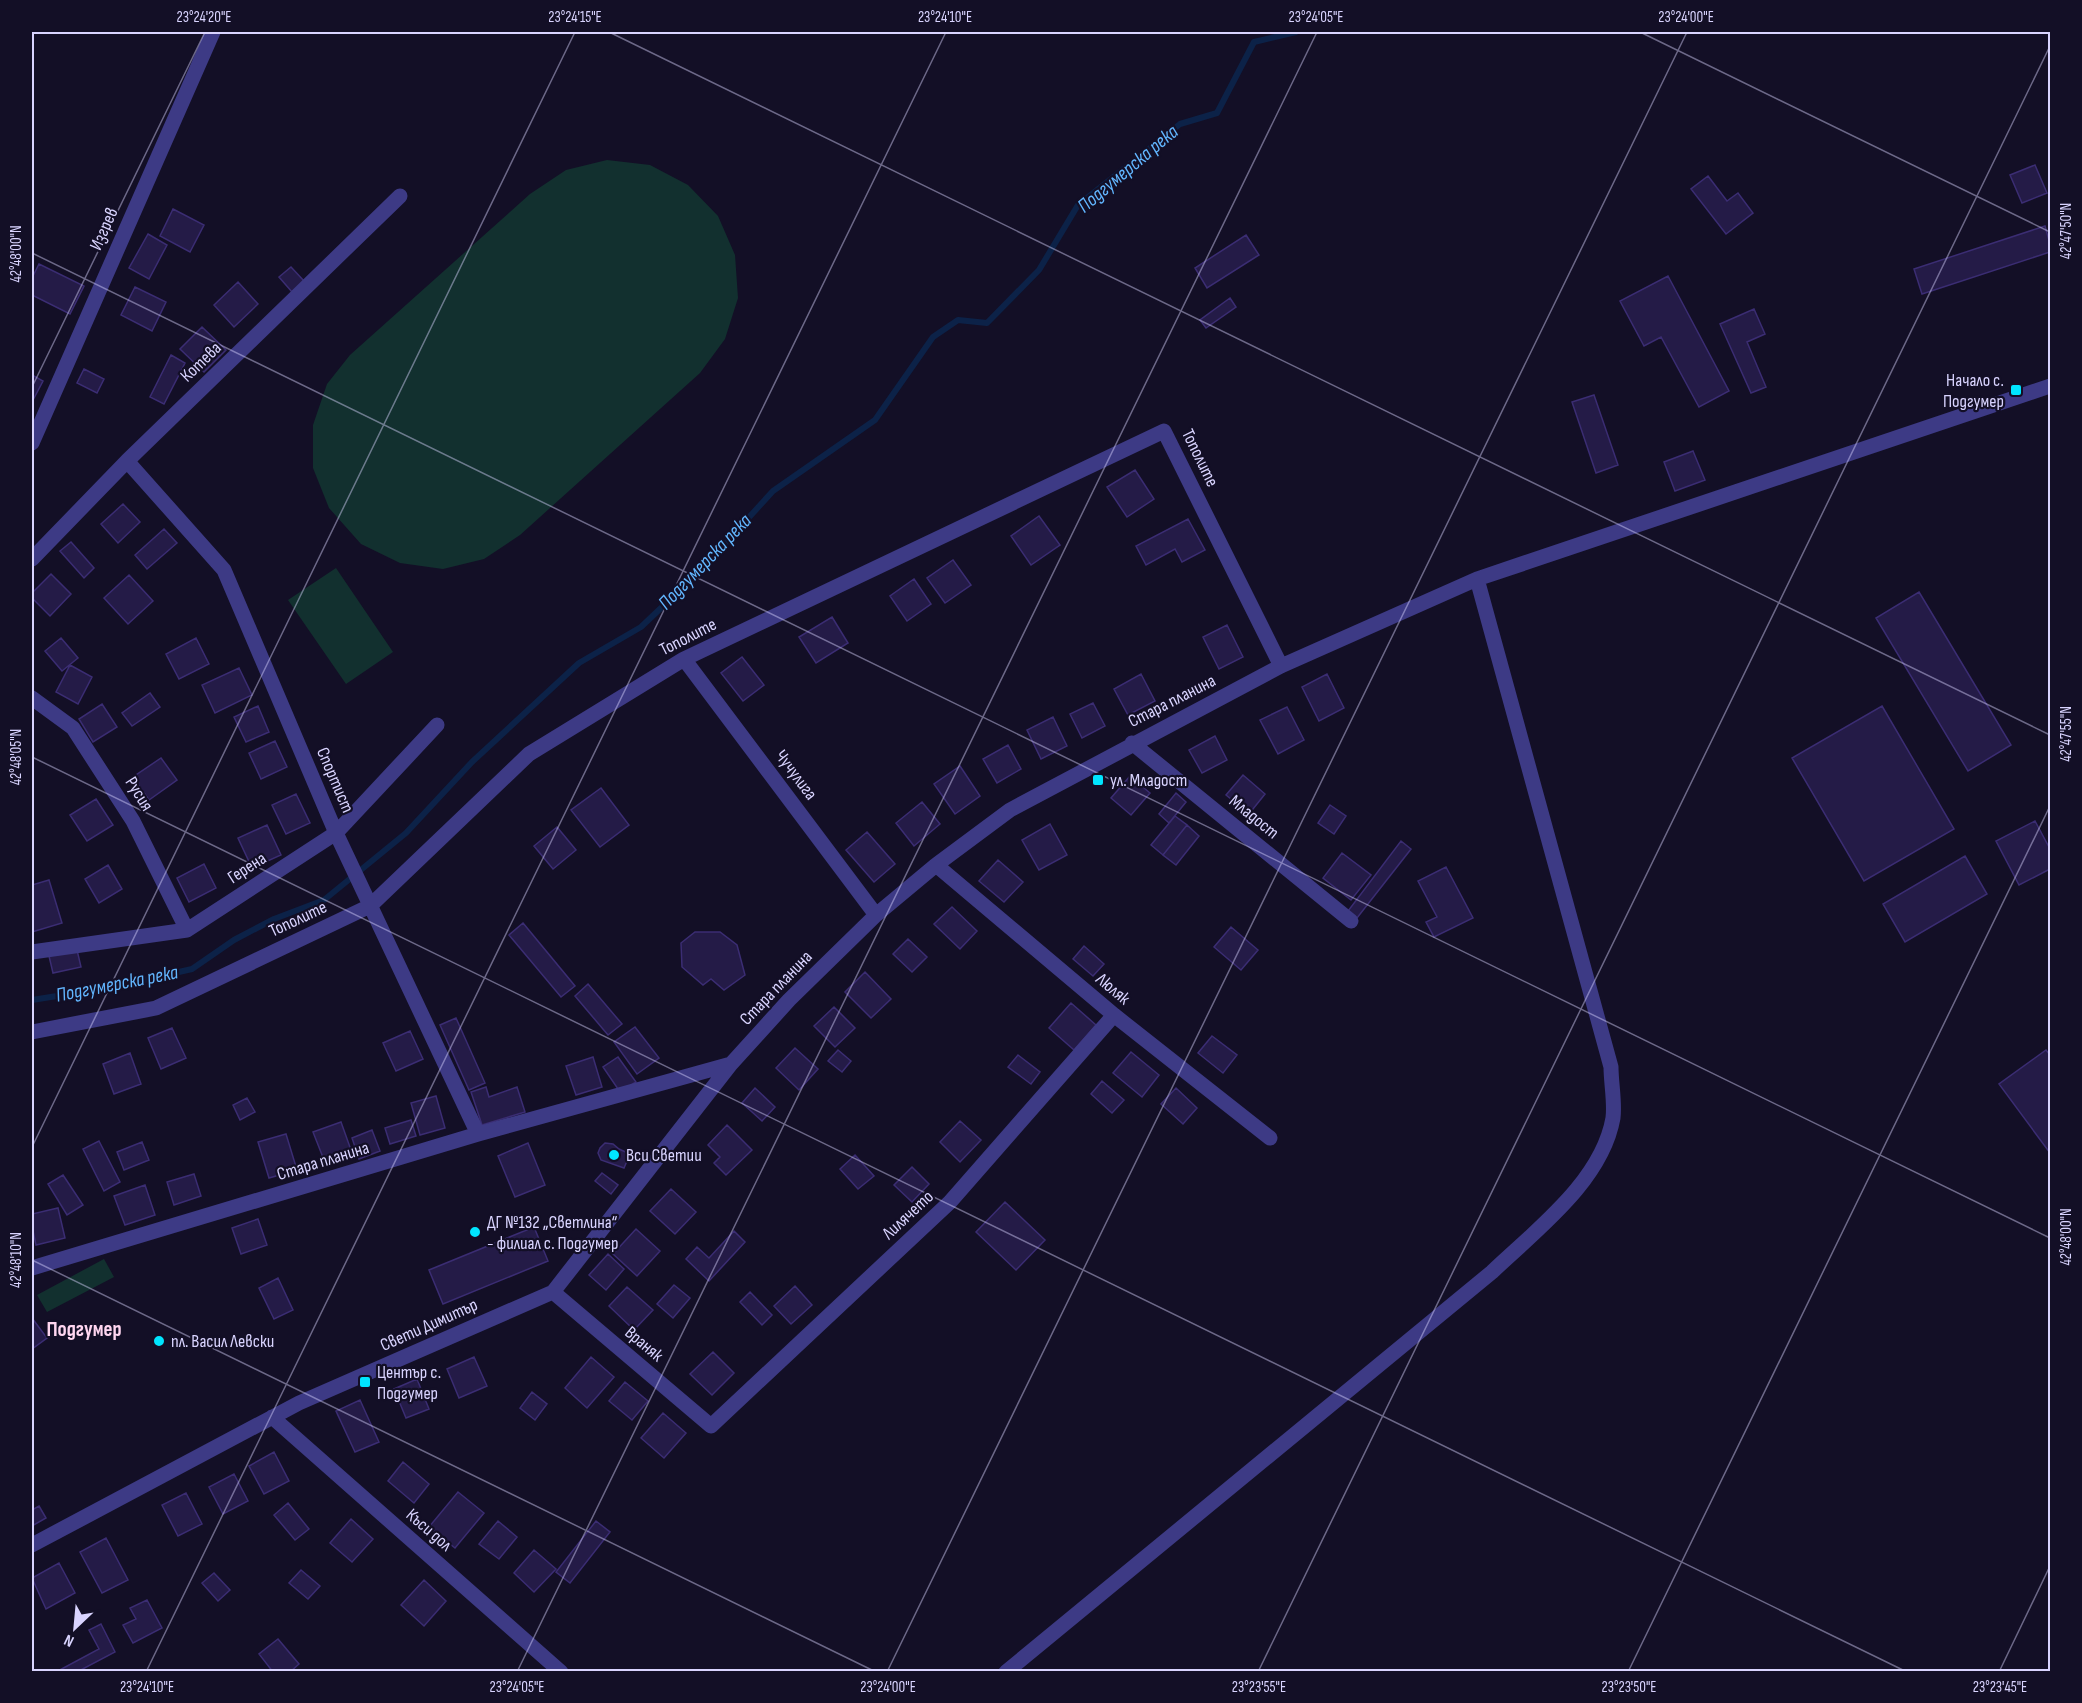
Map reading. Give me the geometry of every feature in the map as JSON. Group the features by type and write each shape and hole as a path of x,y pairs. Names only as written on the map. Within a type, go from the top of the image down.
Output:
{"street":[{"name":"Изгрев","path":"32,443 213,32"},
{"name":"Котева","path":"32,559 127,461 400,196"},
{"name":"Стара планина","path":"32,1268 478,1134 731,1064 789,1000 876,915 936,865 1010,810 1132,743 1204,708 1281,666 1477,579 2050,386"},
{"name":"Тополите","path":"32,1032 156,1008 370,906 529,754 684,659 1164,431 1281,666"},
{"name":"Спортист","path":"127,461 224,570 336,833 478,1134"},
{"path":"1006,1671 1492,1272 1561,1207 1597,1164 1613,1117 1611,1067 1477,579"},
{"name":"Чучулига","path":"684,659 876,915"},
{"name":"Русия","path":"32,698 73,728 133,821 187,930"},
{"name":"Герена","path":"32,952 187,930 336,833 437,725"},
{"name":"Младост","path":"1132,743 1351,921"},
{"name":"Люляк","path":"936,865 1114,1015 1270,1138"},
{"name":"Лилячето","path":"711,1426 950,1202 1114,1015"},
{"name":"Свети Димитър","path":"32,1545 299,1403 552,1292 731,1064"},
{"name":"Враняк","path":"552,1292 711,1426"},
{"name":"Къси дол","path":"272,1417 561,1671"}],"green space":[{"path":"607,160 650,165 688,185 718,216 735,255 738,298 725,339 700,373 520,535 484,559 443,569 400,563 361,544 329,508 313,468 313,425 327,384 350,355 530,194 566,170"},
{"path":"336,568 393,652 346,684 288,600"},
{"path":"104,1259 114,1277 47,1312 37,1295"}],"building":[{"path":"2035,165 2047,193 2022,203 2010,175"},
{"path":"1708,176 1727,201 1738,193 1753,213 1726,234 1691,189"},
{"path":"173,209 204,225 190,252 160,236"},
{"path":"2045,226 2050,252 1922,294 1914,269"},
{"path":"148,234 167,245 149,279 129,268"},
{"path":"1246,235 1259,255 1207,288 1195,268"},
{"path":"39,264 84,286 70,314 32,295 32,278"},
{"path":"291,267 304,281 292,292 279,277"},
{"path":"1668,276 1729,391 1699,407 1661,337 1644,346 1620,301"},
{"path":"238,282 258,304 234,327 214,305"},
{"path":"135,287 166,302 152,331 121,315"},
{"path":"1230,298 1236,307 1206,328 1200,320"},
{"path":"1754,309 1765,334 1747,342 1766,387 1751,393 1720,324"},
{"path":"202,327 226,350 204,372 180,349"},
{"path":"171,355 185,363 164,404 150,397"},
{"path":"84,369 104,379 97,393 77,383"},
{"path":"32,375 43,381 32,402"},
{"path":"1594,395 1618,465 1596,473 1572,402"},
{"path":"1693,451 1705,480 1675,491 1664,462"},
{"path":"1135,470 1154,499 1127,517 1107,487"},
{"path":"123,504 140,522 118,543 101,524"},
{"path":"1039,516 1060,545 1031,565 1011,536"},
{"path":"1188,519 1205,550 1182,562 1175,549 1146,565 1136,546"},
{"path":"164,529 177,543 147,569 135,555"},
{"path":"71,542 94,568 84,578 60,551"},
{"path":"953,560 971,585 945,603 927,578"},
{"path":"51,574 71,594 50,616 32,598 32,593"},
{"path":"129,575 153,601 128,624 104,598"},
{"path":"914,579 931,604 907,621 890,596"},
{"path":"1919,592 2011,745 1968,771 1876,618"},
{"path":"832,617 848,643 816,663 799,637"},
{"path":"1227,625 1243,657 1219,669 1203,637"},
{"path":"61,638 78,658 62,671 45,651"},
{"path":"196,638 209,664 179,679 166,654"},
{"path":"742,657 764,685 743,701 721,673"},
{"path":"70,665 92,677 78,704 56,692"},
{"path":"239,668 252,695 215,713 202,685"},
{"path":"1141,674 1155,701 1128,715 1114,689"},
{"path":"1327,674 1344,708 1319,721 1302,687"},
{"path":"150,693 160,707 132,726 122,713"},
{"path":"1093,703 1105,726 1082,738 1070,714"},
{"path":"102,704 117,727 93,742 79,719"},
{"path":"258,706 269,732 246,742 234,717"},
{"path":"1882,706 1954,829 1864,881 1792,758"},
{"path":"1287,707 1304,740 1278,754 1260,720"},
{"path":"1053,717 1067,746 1041,759 1027,730"},
{"path":"1215,736 1227,760 1202,773 1189,750"},
{"path":"275,741 287,767 261,779 249,753"},
{"path":"1008,745 1021,769 997,783 983,759"},
{"path":"161,758 177,780 149,800 133,777"},
{"path":"960,766 980,796 955,814 934,784"},
{"path":"1243,775 1265,794 1249,814 1226,795"},
{"path":"1130,776 1150,793 1131,815 1111,798"},
{"path":"601,788 629,825 600,847 571,810"},
{"path":"1176,793 1186,802 1169,823 1159,814"},
{"path":"296,794 310,823 286,834 272,805"},
{"path":"96,799 113,825 87,841 70,815"},
{"path":"922,802 940,824 914,846 896,823"},
{"path":"1330,805 1346,816 1334,834 1318,823"},
{"path":"1175,816 1187,825 1163,855 1151,845"},
{"path":"2035,821 2050,849 2050,869 2019,885 1996,841"},
{"path":"1050,824 1067,855 1039,870 1022,840"},
{"path":"267,825 281,855 252,868 238,838"},
{"path":"1187,825 1199,836 1176,865 1163,855"},
{"path":"557,827 576,850 553,869 534,846"},
{"path":"867,832 895,864 874,882 846,850"},
{"path":"1401,841 1411,849 1357,918 1348,911"},
{"path":"1342,853 1371,875 1351,900 1323,878"},
{"path":"1965,856 1987,894 1905,942 1883,904"},
{"path":"998,860 1023,882 1004,902 979,881"},
{"path":"204,864 216,888 189,902 177,878"},
{"path":"108,865 122,889 99,903 85,879"},
{"path":"1446,867 1473,918 1434,937 1426,922 1437,917 1418,881"},
{"path":"49,880 62,923 32,932 32,885"},
{"path":"952,907 977,931 960,949 934,924"},
{"path":"523,923 575,986 561,997 509,935"},
{"path":"1231,927 1258,950 1241,970 1214,947"},
{"path":"695,932 720,932 737,945 745,975 724,990 711,979 703,985 682,967 681,943"},
{"path":"908,939 927,957 912,972 893,954"},
{"path":"1084,946 1104,964 1093,976 1073,959"},
{"path":"77,950 81,967 53,973 49,956"},
{"path":"865,972 891,999 871,1018 845,992"},
{"path":"588,984 622,1024 608,1035 575,996"},
{"path":"1071,1003 1096,1025 1074,1050 1049,1028"},
{"path":"834,1007 855,1028 835,1047 814,1026"},
{"path":"456,1018 485,1083 469,1090 440,1025"},
{"path":"635,1027 659,1058 637,1074 614,1042"},
{"path":"172,1028 186,1058 161,1069 148,1038"},
{"path":"410,1031 423,1059 396,1071 383,1043"},
{"path":"1212,1036 1237,1055 1223,1073 1198,1053"},
{"path":"795,1048 818,1069 799,1090 776,1068"},
{"path":"838,1050 851,1061 842,1072 828,1061"},
{"path":"2046,1050 2050,1055 2050,1153 1999,1084"},
{"path":"1131,1052 1159,1075 1142,1097 1113,1073"},
{"path":"130,1053 141,1084 114,1094 103,1064"},
{"path":"1018,1055 1040,1072 1031,1084 1008,1067"},
{"path":"593,1057 602,1087 576,1095 566,1066"},
{"path":"618,1057 636,1082 620,1092 603,1067"},
{"path":"1102,1081 1124,1100 1112,1113 1091,1094"},
{"path":"486,1087 489,1097 517,1087 525,1112 482,1125 471,1092"},
{"path":"755,1088 775,1107 762,1121 742,1103"},
{"path":"1176,1088 1197,1108 1183,1124 1161,1104"},
{"path":"436,1096 445,1128 420,1135 411,1103"},
{"path":"247,1098 255,1112 240,1120 233,1105"},
{"path":"411,1120 416,1136 390,1144 385,1128"},
{"path":"960,1121 981,1140 960,1162 940,1142"},
{"path":"341,1122 351,1150 324,1160 313,1132"},
{"path":"727,1125 752,1150 726,1175 714,1163 720,1157 708,1145"},
{"path":"372,1130 380,1151 359,1159 352,1138"},
{"path":"286,1134 297,1170 269,1178 258,1142"},
{"path":"99,1141 120,1182 104,1191 83,1149"},
{"path":"142,1142 149,1160 124,1170 117,1152"},
{"path":"528,1143 545,1185 515,1197 498,1156"},
{"name":"Вси Светии","path":"605,1143 613,1144 630,1154 624,1168 601,1160 598,1153"},
{"path":"855,1155 874,1176 858,1189 840,1169"},
{"path":"912,1167 929,1184 912,1202 894,1185"},
{"path":"602,1173 618,1185 611,1194 595,1181"},
{"path":"194,1174 201,1196 174,1205 167,1182"},
{"path":"63,1175 83,1205 67,1215 48,1184"},
{"path":"145,1185 155,1215 125,1225 114,1196"},
{"path":"671,1189 696,1212 675,1234 650,1211"},
{"path":"1005,1202 1045,1240 1016,1270 976,1232"},
{"path":"58,1208 65,1238 36,1245 32,1214"},
{"path":"258,1219 267,1245 241,1254 232,1228"},
{"path":"534,1227 548,1261 443,1304 429,1270"},
{"path":"636,1229 660,1251 637,1276 613,1254"},
{"path":"734,1231 745,1242 709,1281 686,1259 697,1247 709,1258"},
{"path":"608,1254 624,1269 606,1290 589,1275"},
{"path":"278,1278 293,1310 274,1319 259,1288"},
{"path":"674,1285 690,1298 673,1318 657,1304"},
{"path":"795,1286 812,1305 791,1324 774,1306"},
{"path":"627,1287 653,1310 634,1330 609,1306"},
{"path":"750,1292 772,1315 762,1325 740,1302"},
{"path":"32,1318 47,1338 32,1349"},
{"path":"713,1352 734,1373 712,1395 690,1374"},
{"path":"474,1357 487,1386 459,1398 447,1369"},
{"path":"591,1357 614,1377 587,1408 565,1388"},
{"path":"417,1379 429,1409 406,1418 394,1389"},
{"path":"625,1382 648,1401 632,1420 609,1401"},
{"path":"532,1392 547,1404 535,1420 520,1408"},
{"path":"360,1400 379,1442 355,1452 336,1411"},
{"path":"663,1413 686,1433 664,1458 641,1438"},
{"path":"274,1452 289,1481 264,1494 249,1466"},
{"path":"403,1462 429,1484 414,1503 388,1481"},
{"path":"234,1474 248,1501 223,1514 209,1487"},
{"path":"458,1492 484,1513 455,1548 429,1527"},
{"path":"186,1493 202,1524 178,1536 162,1505"},
{"path":"288,1503 309,1529 295,1540 274,1515"},
{"path":"39,1506 46,1518 32,1526 32,1510"},
{"path":"351,1519 373,1539 352,1562 330,1543"},
{"path":"498,1521 517,1537 499,1559 479,1544"},
{"path":"596,1521 610,1532 570,1583 556,1572"},
{"path":"106,1538 128,1580 102,1593 80,1552"},
{"path":"534,1550 556,1569 534,1592 514,1573"},
{"path":"59,1563 75,1593 46,1609 32,1578"},
{"path":"301,1570 320,1586 308,1599 289,1583"},
{"path":"214,1573 230,1590 218,1601 202,1583"},
{"path":"424,1580 446,1601 424,1626 401,1605"},
{"path":"147,1600 162,1628 133,1643 123,1625 136,1619 130,1608"},
{"path":"101,1624 115,1652 77,1672 56,1672 99,1649 89,1630"},
{"path":"278,1639 299,1664 290,1672 273,1672 259,1654"}],"waterway":[{"name":"Подгумерска река","path":"32,1000 113,987 192,969 234,940 274,919 324,900 406,833 472,762 579,663 641,627 701,570 773,491 875,420 933,337 958,320 987,323 1039,270 1078,205 1180,124 1217,113 1254,42 1296,32"}],"place":[{"name":"Начало с. Подгумер","path":"2016,390"},
{"name":"ул. Младост","path":"1098,780"},
{"name":"Вси Светии","path":"614,1155"},
{"name":"ДГ №132 „Светлина“ - филиал с. Подгумер","path":"475,1232"},
{"name":"пл. Васил Левски","path":"159,1341"},
{"name":"Център с. Подгумер","path":"365,1382"}],"district":[{"name":"Подгумер","path":"84,1329"}]}
